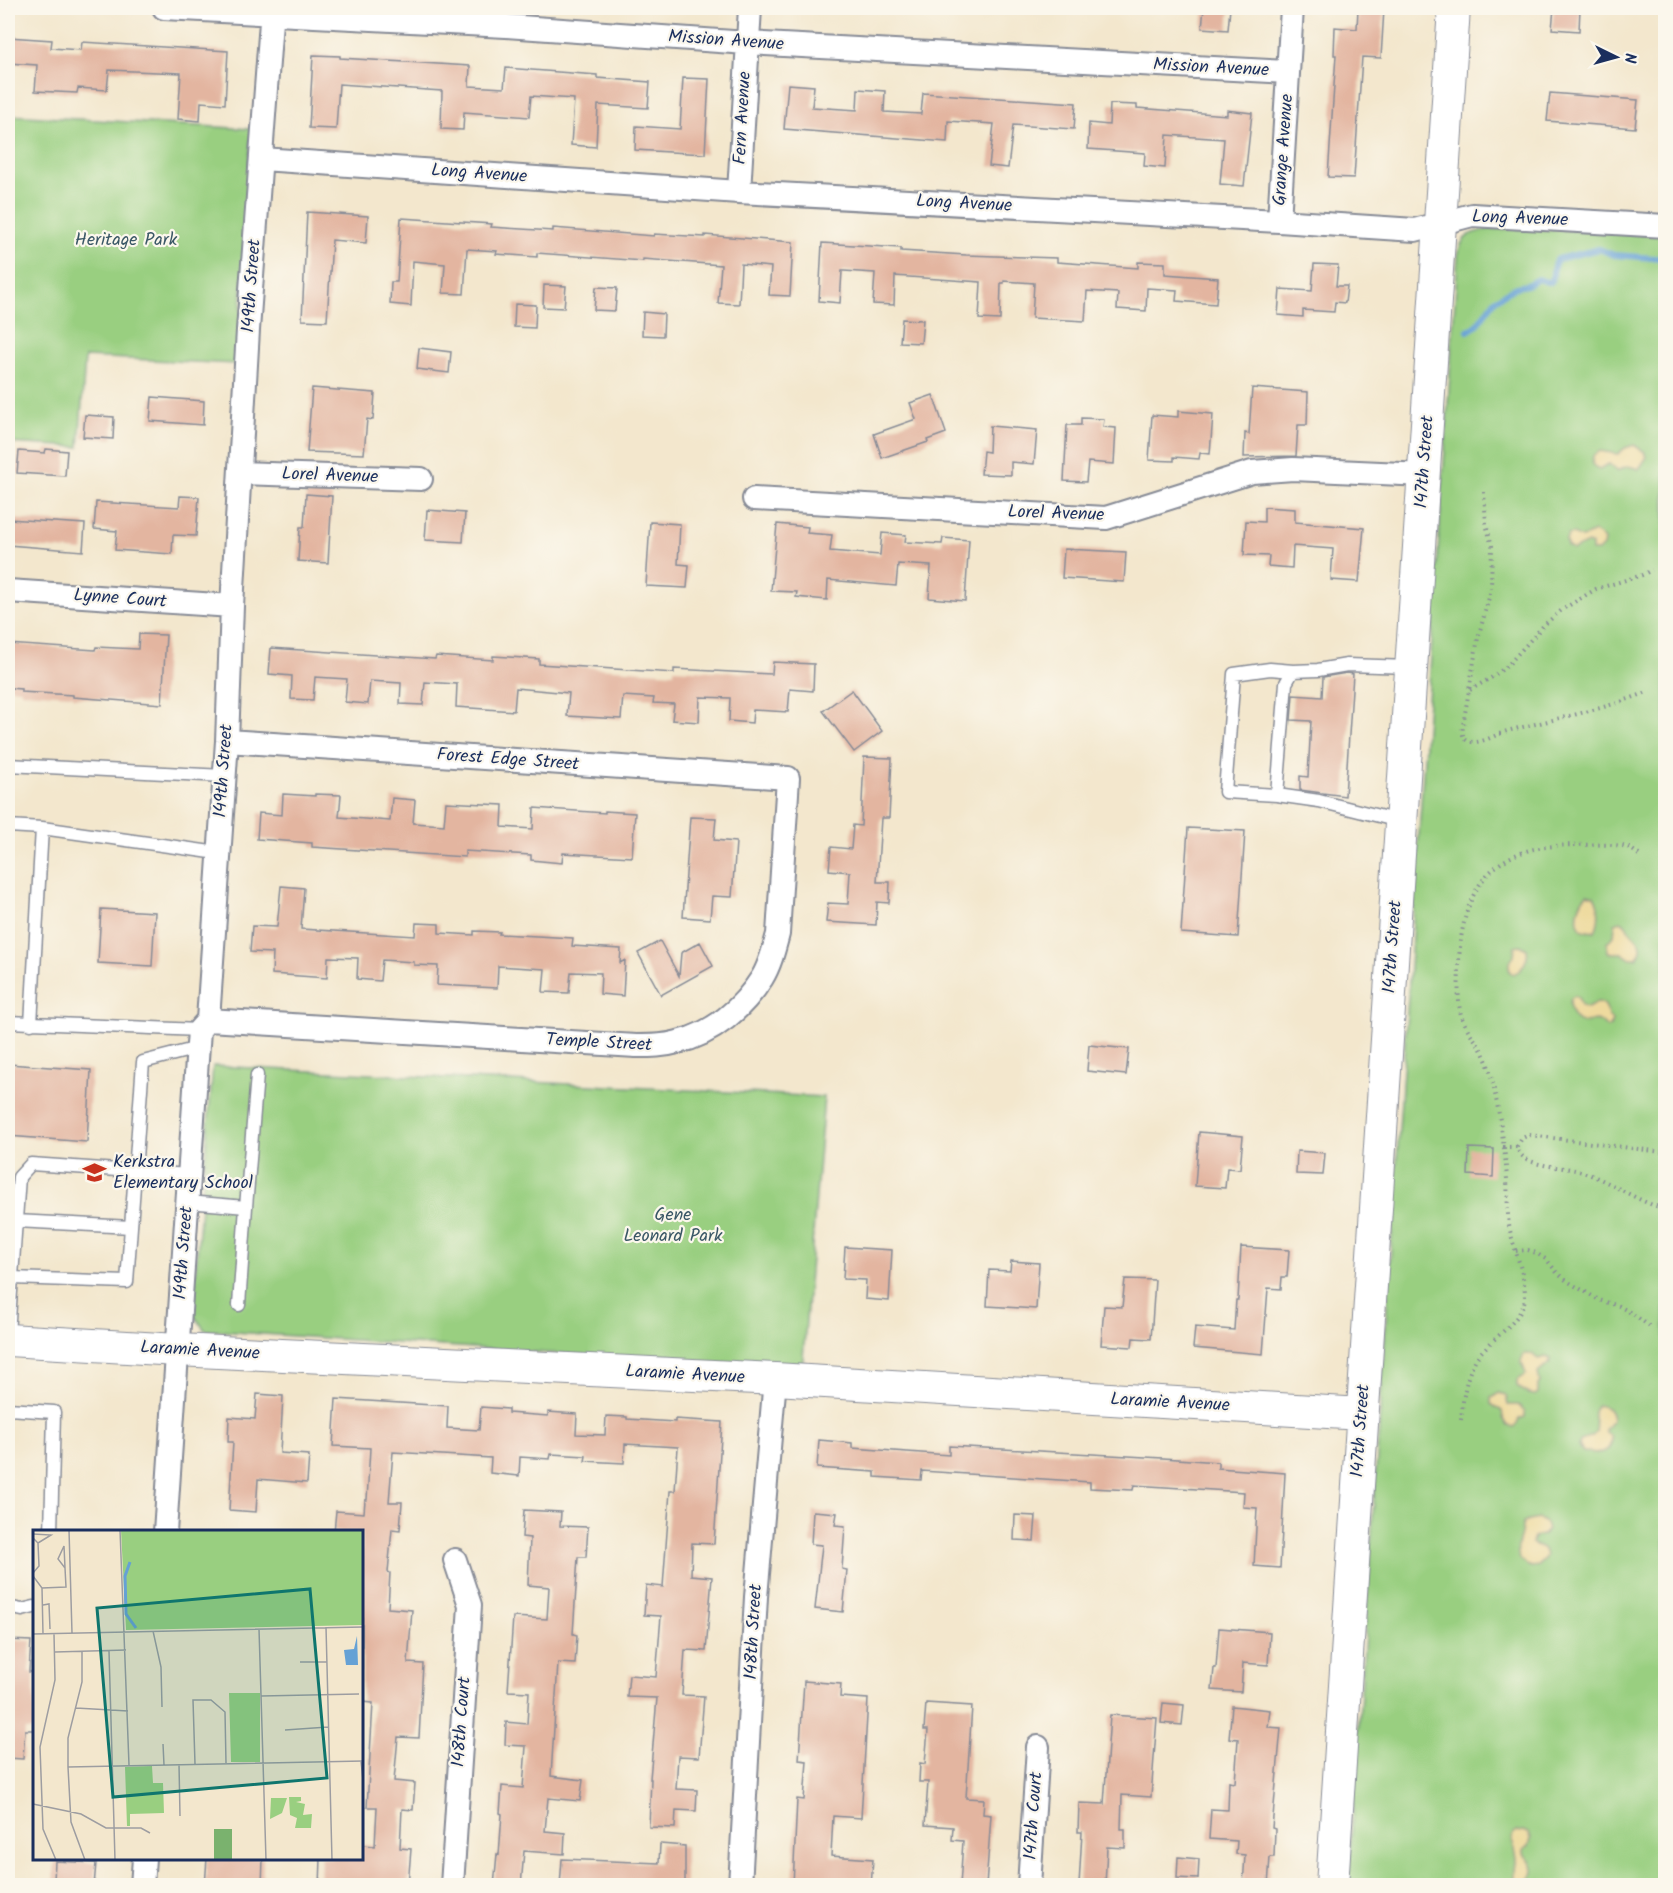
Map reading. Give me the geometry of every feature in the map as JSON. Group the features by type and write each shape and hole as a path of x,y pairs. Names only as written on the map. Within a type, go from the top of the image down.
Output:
{"main road":[{"name":"147th Street","path":"1332,1886 1454,8"},
{"name":"Laramie Avenue","path":"8,1340 775,1379 1362,1414"}],"street":[{"name":"Mission Avenue","path":"164,8 506,17 747,43 1288,72"},
{"name":"Fern Avenue","path":"739,192 750,8"},
{"name":"Grange Avenue","path":"1279,220 1292,8"},
{"name":"149th Street","path":"165,1530 189,1176 227,741 232,606 248,330 272,11"},
{"name":"Long Avenue","path":"262,159 739,192 1279,220 1415,230 1472,215 1665,226"},
{"name":"Lorel Avenue","path":"754,499 1106,518 1252,472 1293,469 1424,475"},
{"name":"Lorel Avenue","path":"240,473 421,479"},
{"name":"Lynne Court","path":"8,591 232,606"},
{"name":"Forest Edge Street","path":"227,741 788,778"},
{"name":"Temple Street","path":"202,1033 661,1046 681,1042 707,1031 727,1019 744,1001 762,977 773,953 778,934 788,778"},
{"name":"148th Street","path":"740,1886 756,1597 775,1379"},
{"name":"148th Court","path":"452,1886 470,1605 455,1560"},
{"name":"147th Court","path":"1029,1886 1038,1747"},
{"path":"142,1886 144,1860"}],"lane":[{"path":"1401,821 1319,801 1277,795 1225,792 1234,674 1270,669 1318,670 1347,664 1411,668"},
{"path":"1277,795 1286,683 1293,670"},
{"path":"8,765 224,776"},
{"path":"8,826 42,828 218,853"},
{"path":"30,1024 42,828"},
{"path":"8,1022 202,1033"},
{"path":"12,1278 127,1282 143,1062 202,1033"},
{"path":"239,1305 256,1075"},
{"path":"8,1334 19,1177 31,1164 135,1170 189,1176"},
{"path":"188,1202 246,1207"},
{"path":"16,1221 131,1227"},
{"path":"8,1409 54,1412 51,1530"},
{"path":"8,1607 22,1610 33,1607"}],"path":[{"path":"1484,492 1486,524 1492,546 1491,590 1478,638 1462,731 1466,740 1478,742 1502,732 1610,706 1645,693"},
{"path":"1470,690 1507,666 1544,625 1563,609 1596,589 1652,570"},
{"path":"1461,1420 1467,1380 1472,1367 1486,1346 1516,1318 1524,1305 1523,1280 1508,1217 1503,1147 1487,1061 1466,1026 1460,1005 1460,951 1464,925 1472,898 1487,874 1513,855 1527,850 1571,845 1627,847 1638,855"},
{"path":"1662,1152 1529,1135 1522,1138 1517,1147 1520,1155 1530,1161 1591,1174 1648,1204 1665,1209"},
{"path":"1503,1147 1517,1147"},
{"path":"1516,1251 1528,1250 1536,1253 1548,1260 1558,1274 1567,1281 1599,1300 1618,1306 1649,1326"}],"green space":[{"name":"Heritage Park","path":"8,115 251,129 238,364 85,357 79,447 8,443"},
{"path":"1494,229 1665,236 1665,1885 1348,1886 1458,256 1462,243 1469,235"},
{"name":"Gene Leonard Park","path":"213,1066 824,1097 802,1370 205,1330 192,1313"}],"sand":[{"path":"1634,445 1645,452 1647,457 1639,469 1628,466 1617,471 1609,464 1599,469 1592,464 1593,456 1600,451 1618,454"},
{"path":"1594,532 1604,540 1603,546 1598,551 1592,551 1592,545 1588,543 1573,550 1567,546 1568,535 1573,534 1582,538"},
{"path":"1587,894 1594,896 1597,904 1598,918 1595,931 1582,929 1577,918 1580,905"},
{"path":"1621,921 1639,941 1641,950 1637,958 1629,958 1622,953 1608,952 1607,943 1614,936 1615,923"},
{"path":"1520,945 1527,949 1527,956 1522,967 1513,974 1509,971 1509,963 1514,956 1515,946"},
{"path":"1575,996 1585,1008 1597,1002 1604,1005 1612,1020 1610,1027 1607,1028 1597,1020 1584,1023 1576,1020 1570,1005 1571,998"},
{"path":"1524,1354 1532,1354 1538,1359 1546,1357 1551,1359 1550,1363 1538,1373 1540,1382 1538,1393 1535,1395 1528,1394 1517,1386 1517,1380 1526,1374 1521,1361"},
{"path":"1499,1393 1506,1395 1508,1405 1518,1405 1525,1411 1525,1417 1519,1419 1515,1427 1508,1426 1502,1411 1491,1404 1491,1398"},
{"path":"1598,1405 1607,1408 1611,1414 1612,1421 1605,1430 1611,1436 1611,1442 1607,1450 1603,1452 1583,1452 1579,1446 1580,1441 1596,1432 1594,1412"},
{"path":"1538,1519 1546,1523 1548,1530 1543,1535 1534,1537 1532,1543 1544,1549 1546,1556 1539,1566 1531,1567 1520,1559 1518,1548 1523,1523"},
{"path":"1517,1832 1529,1833 1531,1838 1524,1854 1531,1862 1533,1871 1528,1881 1520,1883 1516,1882 1515,1877 1516,1859 1513,1838"}],"building":[{"path":"1204,8 1230,8 1228,30 1202,28"},
{"path":"1358,8 1384,9 1381,58 1362,57 1354,178 1328,177 1336,55 1334,55 1335,27 1357,29"},
{"path":"1554,8 1580,8 1579,31 1552,29"},
{"path":"8,37 52,40 51,48 81,50 82,42 228,51 225,104 201,102 200,121 178,119 181,73 109,70 107,90 78,88 77,93 35,91 37,65 8,63"},
{"path":"313,55 470,66 469,86 504,88 506,68 597,75 597,78 650,82 648,108 598,105 596,147 571,145 574,99 531,96 529,117 464,112 463,130 441,129 442,91 339,84 336,129 309,128"},
{"path":"683,78 709,79 705,154 635,150 636,126 680,129"},
{"path":"788,84 814,86 812,107 857,110 858,89 885,91 884,112 921,114 923,93 1076,103 1074,129 1013,125 1008,168 989,166 994,124 948,121 947,142 784,129"},
{"path":"1550,93 1638,100 1635,128 1547,121"},
{"path":"1110,104 1227,115 1227,110 1252,113 1244,186 1220,184 1224,139 1167,135 1165,168 1144,166 1145,153 1088,149 1089,123 1109,125"},
{"path":"307,212 368,216 366,243 332,240 327,321 302,320"},
{"path":"401,218 553,231 553,228 654,236 654,234 705,237 705,235 793,242 790,296 769,295 771,267 741,264 739,304 718,303 721,265 537,253 537,257 467,249 464,294 443,293 445,264 413,261 411,306 390,304 391,282 397,282"},
{"path":"822,243 901,248 901,251 1057,258 1057,262 1138,268 1138,262 1165,263 1165,274 1218,278 1216,304 1176,301 1177,290 1147,288 1146,311 1117,309 1118,293 1087,291 1085,321 1032,318 1034,283 1004,281 1001,283 1000,320 979,319 981,282 895,276 894,305 873,304 875,273 844,271 842,271 840,303 819,301"},
{"path":"1314,264 1338,265 1336,286 1347,286 1345,303 1335,302 1334,312 1303,310 1303,317 1278,315 1280,289 1312,291"},
{"path":"544,285 566,286 564,308 543,307"},
{"path":"596,287 617,288 615,311 594,310"},
{"path":"515,304 536,305 535,328 514,327"},
{"path":"643,312 664,314 663,336 642,335"},
{"path":"902,319 923,320 921,343 900,342"},
{"path":"419,348 451,352 449,373 417,369"},
{"path":"312,388 375,393 373,420 367,419 364,454 307,452"},
{"path":"1252,388 1308,392 1307,425 1298,425 1296,456 1244,457 1245,433 1249,434"},
{"path":"933,395 946,433 927,440 928,442 882,458 874,434 916,419 910,403"},
{"path":"152,397 204,401 203,425 150,421"},
{"path":"1178,411 1213,414 1210,454 1200,453 1199,459 1174,457 1174,461 1149,460 1152,415 1178,417"},
{"path":"85,415 114,417 113,439 83,437"},
{"path":"1081,418 1104,419 1103,427 1116,428 1114,464 1088,462 1086,482 1064,481 1067,425 1081,425"},
{"path":"990,426 1037,430 1034,464 1011,462 1011,475 981,474 983,451 989,452"},
{"path":"46,449 67,451 65,476 17,473 19,451 45,453"},
{"path":"306,494 332,496 328,563 298,561 300,527 304,527"},
{"path":"180,496 199,497 196,536 173,535 172,554 115,550 117,531 94,529 96,502 179,507"},
{"path":"1264,507 1295,509 1295,522 1364,528 1359,582 1331,580 1333,549 1293,546 1292,568 1268,566 1269,556 1244,555 1246,521 1264,522"},
{"path":"427,510 465,513 463,542 425,540"},
{"path":"8,519 85,524 83,551 8,545"},
{"path":"650,522 680,524 678,564 689,565 687,588 646,586"},
{"path":"777,524 808,527 807,533 832,535 830,551 880,555 882,533 906,535 905,542 942,544 943,538 969,540 965,601 929,598 931,566 898,564 896,586 828,580 827,600 796,597 797,592 771,591"},
{"path":"1064,549 1126,552 1124,582 1062,578"},
{"path":"139,634 166,635 162,704 21,692 21,689 8,688 8,644 95,650 96,647 138,649"},
{"path":"271,648 435,659 436,656 493,660 493,656 539,659 539,664 674,673 674,669 772,674 773,662 814,664 813,691 790,689 788,712 753,710 752,723 729,721 730,698 700,697 699,722 672,720 674,704 653,703 654,698 623,696 621,719 567,716 569,693 516,688 514,711 456,707 457,684 425,682 423,705 400,704 401,683 370,681 368,704 345,702 347,679 315,677 313,700 291,699 292,676 269,674"},
{"path":"1353,674 1345,796 1300,790 1300,776 1308,777 1311,721 1291,720 1293,695 1322,697 1323,677"},
{"path":"852,690 882,731 854,752 823,711"},
{"path":"864,757 892,758 889,818 881,818 877,882 890,882 889,903 877,902 876,925 826,922 828,903 848,904 850,872 829,870 831,847 851,849 853,825 861,826"},
{"path":"283,794 341,795 339,817 390,821 392,798 415,800 413,823 444,825 446,802 503,805 502,827 533,829 534,808 635,813 632,857 563,853 562,863 531,860 531,855 465,851 465,857 312,847 312,843 257,839 259,813 282,815"},
{"path":"690,817 716,818 714,840 736,842 732,897 712,896 710,919 683,917"},
{"path":"1188,828 1245,831 1238,937 1181,933"},
{"path":"281,886 304,888 301,929 415,936 416,923 439,924 439,933 474,935 474,931 573,938 572,946 621,949 620,963 625,960 623,996 600,994 601,973 571,972 569,993 543,992 545,969 498,966 497,988 437,985 438,966 414,965 414,962 382,960 380,981 357,979 358,958 328,957 327,978 272,974 273,953 250,952 252,926 277,927"},
{"path":"101,909 155,912 152,966 98,963"},
{"path":"660,941 679,976 681,953 700,942 713,966 661,995 638,953"},
{"path":"1089,1045 1129,1049 1126,1075 1087,1071"},
{"path":"8,1064 91,1070 87,1142 8,1136"},
{"path":"1199,1132 1243,1136 1240,1169 1227,1168 1225,1188 1195,1186"},
{"path":"1469,1148 1494,1149 1493,1177 1468,1175"},
{"path":"1297,1151 1325,1153 1323,1175 1296,1174"},
{"path":"845,1247 892,1250 889,1301 865,1299 866,1280 843,1279"},
{"path":"1241,1247 1289,1250 1287,1277 1282,1277 1281,1289 1268,1288 1263,1354 1193,1348 1195,1327 1234,1330"},
{"path":"1011,1261 1039,1263 1036,1309 987,1306 989,1270 1010,1271"},
{"path":"1125,1279 1155,1280 1151,1339 1133,1338 1132,1347 1101,1345 1104,1306 1122,1307"},
{"path":"257,1394 283,1396 280,1453 309,1455 307,1483 258,1479 256,1512 229,1510 233,1442 228,1442 229,1417 255,1419"},
{"path":"336,1399 448,1406 447,1428 479,1430 481,1407 508,1409 508,1413 548,1416 548,1412 577,1414 576,1434 605,1435 606,1416 675,1422 675,1419 722,1422 714,1544 692,1543 691,1575 712,1577 706,1651 685,1650 682,1695 704,1696 699,1757 678,1756 676,1789 697,1790 696,1811 676,1810 675,1828 649,1827 650,1779 657,1698 627,1697 629,1675 656,1677 661,1616 644,1615 646,1585 663,1587 670,1491 675,1491 678,1447 625,1444 624,1463 585,1461 586,1456 551,1454 550,1459 520,1457 519,1476 490,1473 491,1458 393,1452 389,1502 402,1502 400,1530 392,1529 388,1572 390,1573 388,1608 412,1610 408,1663 423,1664 419,1738 398,1737 394,1781 415,1783 413,1810 402,1809 400,1848 411,1849 408,1886 320,1886 321,1860 363,1860 363,1845 375,1846 377,1807 367,1807 373,1703 363,1702 363,1530 334,1530 336,1511 364,1513 370,1448 333,1446"},
{"path":"819,1440 852,1443 852,1448 949,1455 949,1446 1163,1458 1218,1462 1218,1468 1285,1473 1280,1568 1254,1566 1257,1508 1243,1507 1244,1492 1134,1485 1133,1490 1090,1488 1090,1482 922,1471 921,1480 875,1477 875,1472 817,1468"},
{"path":"524,1510 561,1512 560,1526 588,1527 586,1557 578,1557 573,1634 577,1635 575,1664 558,1663 551,1776 583,1780 580,1801 548,1798 545,1831 565,1833 564,1854 524,1851 521,1886 494,1886 497,1854 499,1855 502,1786 523,1788 526,1746 505,1745 506,1722 527,1724 529,1692 508,1691 513,1617 547,1619 549,1587 528,1585 530,1538 522,1537"},
{"path":"813,1511 837,1513 835,1525 845,1526 842,1569 847,1570 843,1612 815,1609 822,1545 811,1544"},
{"path":"1015,1515 1036,1516 1034,1541 1014,1540"},
{"path":"1219,1628 1270,1632 1268,1665 1243,1663 1241,1692 1212,1690"},
{"path":"8,1640 31,1641 29,1672 33,1672 33,1730 25,1730 23,1759 8,1758"},
{"path":"804,1681 841,1684 840,1697 868,1699 861,1818 833,1816 831,1856 873,1859 871,1886 793,1886 797,1799 804,1800 807,1761 799,1760"},
{"path":"926,1703 972,1706 966,1798 984,1799 983,1814 991,1815 986,1886 960,1886 963,1841 952,1840 953,1827 925,1825 928,1782 919,1782 920,1763 925,1764 928,1730 924,1730"},
{"path":"1163,1703 1184,1705 1182,1725 1161,1723"},
{"path":"1232,1706 1270,1710 1268,1727 1281,1728 1272,1828 1275,1829 1274,1857 1270,1857 1268,1886 1243,1886 1245,1855 1236,1854 1237,1841 1209,1839 1211,1809 1228,1810 1229,1782 1235,1783 1238,1739 1229,1738"},
{"path":"1110,1715 1157,1718 1151,1797 1122,1795 1121,1829 1125,1829 1125,1848 1107,1847 1105,1886 1079,1885 1082,1832 1078,1832 1079,1803 1104,1804"},
{"path":"660,1844 685,1846 685,1886 560,1886 562,1859 659,1863"},
{"path":"1178,1857 1199,1859 1198,1879 1177,1878"},
{"path":"207,1860 263,1860 262,1886 205,1886"},
{"path":"55,1861 96,1863 94,1886 66,1886 67,1882 54,1881"}],"waterway":[{"path":"1468,331 1476,326 1496,299 1516,287 1527,285 1538,279 1551,282 1558,259 1599,249 1614,255 1666,259"}],"place":[{"name":"Kerkstra Elementary School","path":"95,1172"}]}
